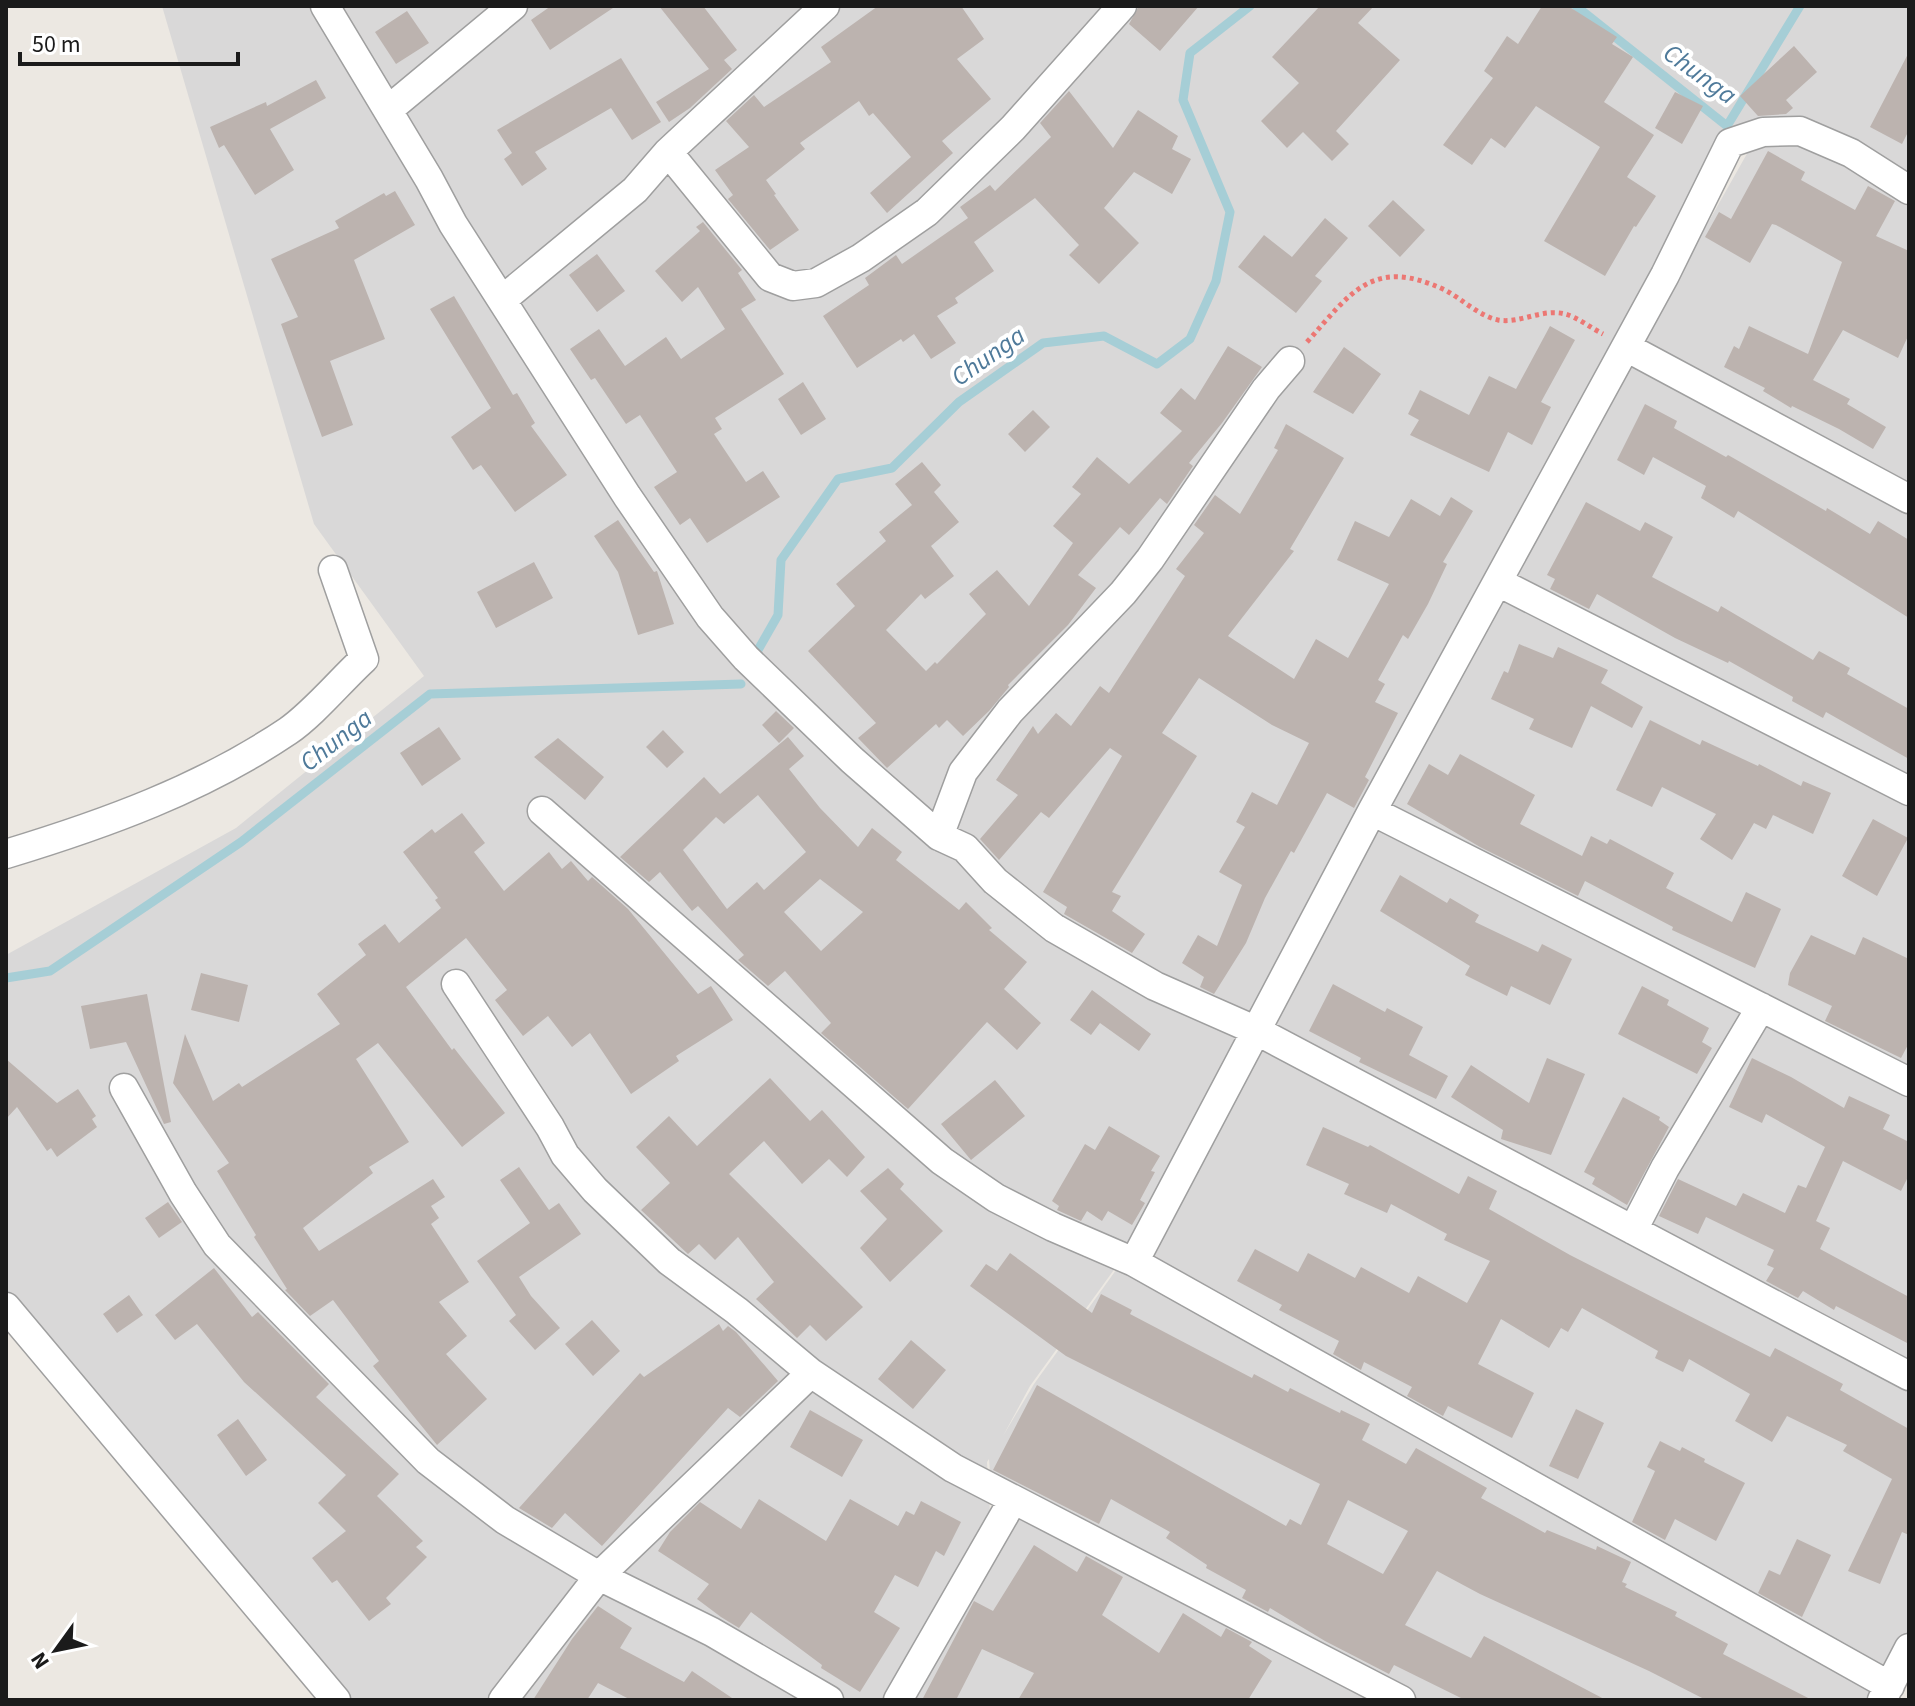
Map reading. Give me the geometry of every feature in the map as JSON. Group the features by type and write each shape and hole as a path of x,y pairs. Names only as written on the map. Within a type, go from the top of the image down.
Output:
{"street":[{"path":"325,6 453,224 627,496 710,617 788,699 939,836 965,848 995,881 1054,928 1155,986 1257,1031 1909,1376"},
{"path":"388,110 513,6"},
{"path":"502,300 635,190 668,152 825,6"},
{"path":"668,152 770,277 793,286 816,283 861,258 927,212 1013,128 1122,6"},
{"path":"1134,1262 1372,811 1626,347 1701,206 1730,143 1763,132 1800,131 1851,153 1909,190"},
{"path":"1626,347 1909,499"},
{"path":"939,836 963,772 1010,711 1123,593 1150,559 1266,389 1290,361"},
{"path":"6,854 85,830 186,790 290,730 364,659 333,570"},
{"path":"1498,582 1909,791"},
{"path":"542,811 942,1161 1010,1205 1134,1262 1886,1693 1909,1648"},
{"path":"1372,811 1909,1082"},
{"path":"456,984 550,1127 565,1155 595,1190 669,1261 737,1311 811,1373 953,1468 1401,1700"},
{"path":"1633,1230 1665,1168 1761,1007"},
{"path":"124,1088 183,1193 217,1245 428,1461 505,1520 599,1576 712,1632 829,1700"},
{"path":"6,1307 336,1700"},
{"path":"503,1700 599,1576 811,1373"},
{"path":"898,1700 1013,1500"}],"path":[{"path":"1290,361 1349,296 1371,279 1396,277 1421,281 1446,291 1492,318 1514,321 1532,315 1564,313 1626,347"}],"shaded area":[{"path":"162,6 1576,6 1727,126 1200,1119 1121,1260 1030,1386 1003,1436 1034,1384 1124,1259 1753,143 1582,6 1909,6 1909,1664 1891,1700 901,1700 993,1512 989,1459 990,1513 896,1700 350,1700 6,1291 6,955 236,828 424,676 314,524"}],"building":[{"path":"551,6 616,6 550,50 531,20"},
{"path":"659,6 703,6 737,50 724,60 732,69 690,108 669,122 656,102 709,69"},
{"path":"878,6 961,6 984,39 957,59 991,99 942,141 953,153 887,213 870,193 911,157 873,113 869,116 859,101 800,143 805,149 766,180 799,230 770,250 728,199 733,195 715,170 749,147 726,121 754,95 764,107 831,62 821,47"},
{"path":"1139,6 1199,6 1160,51 1129,24"},
{"path":"1320,6 1374,6 1358,23 1400,60 1336,131 1349,144 1332,161 1303,132 1287,148 1261,121 1299,83 1272,57"},
{"path":"1542,6 1568,6 1617,37 1612,44 1633,57 1604,102 1654,135 1627,177 1656,196 1634,226 1605,276 1544,241 1600,147 1536,106 1505,148 1491,138 1472,165 1443,145 1493,78 1484,71 1507,36 1518,44"},
{"path":"407,11 429,43 396,64 375,32"},
{"path":"1794,46 1817,72 1786,100 1793,108 1786,114 1758,116 1740,96"},
{"path":"1909,52 1909,130 1902,144 1870,127"},
{"path":"621,58 661,122 632,140 611,108 535,152 547,169 522,186 504,159 512,153 497,130"},
{"path":"316,80 326,98 270,129 294,170 255,195 224,145 219,148 210,127 266,102 267,106"},
{"path":"1069,91 1113,148 1138,110 1178,136 1172,149 1191,159 1172,194 1134,172 1104,208 1139,243 1099,284 1069,255 1079,245 1035,198 974,242 994,271 955,298 958,303 937,316 956,343 931,359 914,334 857,368 823,316 869,285 865,278 896,255 902,264 968,218 960,207 990,185 995,191 1051,137 1040,123"},
{"path":"1675,92 1703,106 1682,144 1655,128"},
{"path":"1768,151 1805,172 1801,180 1855,210 1868,186 1895,201 1876,236 1909,251 1909,334 1898,358 1843,330 1813,380 1850,399 1847,404 1886,427 1873,449 1839,429 1791,408 1763,391 1765,388 1724,367 1734,346 1739,349 1749,326 1808,354 1842,262 1772,224 1750,263 1705,237 1719,212 1731,219"},
{"path":"395,191 415,225 354,260 385,339 330,361 353,425 322,437 281,324 298,317 271,259 339,228 335,221 384,193 386,196"},
{"path":"1393,200 1425,230 1400,257 1368,226"},
{"path":"1325,218 1348,238 1315,276 1322,281 1296,313 1238,267 1264,235 1292,257"},
{"path":"703,222 742,270 738,273 756,300 741,309 784,374 715,418 722,429 714,434 746,482 763,471 780,497 707,543 690,518 680,525 654,487 677,472 640,415 626,424 595,378 591,380 570,349 599,329 625,366 666,337 681,359 725,329 698,287 682,302 655,271 700,231 696,227"},
{"path":"597,254 625,291 597,312 569,275"},
{"path":"454,296 513,395 517,393 535,423 531,426 567,475 515,512 481,465 473,470 451,437 491,408 430,309"},
{"path":"1550,326 1575,340 1541,402 1551,407 1532,445 1508,432 1489,472 1410,435 1419,420 1408,414 1420,390 1469,415 1489,376 1516,389"},
{"path":"1228,346 1262,367 1189,463 1193,466 1167,504 1160,498 1129,535 1120,527 1078,575 1096,588 1068,625 963,736 947,720 939,728 936,724 887,768 858,738 876,723 808,651 855,606 836,584 886,541 879,532 912,505 895,484 922,462 941,485 934,492 959,522 931,546 954,576 925,599 921,594 886,630 926,671 935,662 937,664 986,614 969,594 997,570 1029,606 1073,543 1053,526 1081,494 1072,487 1097,457 1129,484 1182,431 1160,413 1181,388 1195,400"},
{"path":"1344,347 1381,374 1353,414 1313,392"},
{"path":"803,382 826,419 801,435 778,399"},
{"path":"1645,404 1677,421 1674,428 1826,511 1827,508 1870,534 1878,521 1909,540 1909,618 1738,511 1734,518 1701,498 1706,486 1653,457 1644,475 1617,460"},
{"path":"1033,410 1050,427 1025,452 1008,434"},
{"path":"1286,424 1344,458 1290,549 1294,551 1228,636 1294,679 1316,639 1348,658 1389,584 1337,560 1355,521 1389,537 1411,499 1440,516 1451,497 1473,511 1443,562 1447,564 1428,604 1408,639 1403,635 1378,680 1385,684 1375,702 1398,713 1365,777 1369,780 1354,808 1327,793 1294,853 1291,851 1265,898 1246,943 1214,994 1200,987 1204,977 1182,963 1198,935 1217,946 1242,885 1219,872 1245,827 1236,822 1252,792 1277,805 1309,743 1272,725 1199,678 1162,733 1197,756 1112,892 1121,896 1112,911 1145,934 1132,953 1064,914 1067,907 1043,892 1122,756 1110,748 1049,818 1041,812 999,860 980,839 1018,795 996,780 1033,726 1038,734 1056,713 1071,726 1100,686 1109,693 1185,576 1176,569 1204,533 1194,525 1215,495 1240,514 1278,450 1274,448"},
{"path":"1586,502 1640,531 1645,522 1673,537 1652,577 1718,612 1721,606 1813,660 1819,651 1850,668 1847,674 1909,709 1909,759 1826,712 1823,718 1792,701 1793,697 1729,661 1675,638 1597,594 1589,609 1550,589 1555,579 1547,575"},
{"path":"618,520 654,572 657,571 674,624 638,635 618,572 594,536"},
{"path":"534,562 553,598 496,628 477,592"},
{"path":"1519,644 1553,658 1558,647 1608,670 1601,683 1643,707 1632,728 1591,706 1572,748 1529,729 1534,719 1491,699 1504,671 1508,673"},
{"path":"776,711 794,728 779,743 762,725"},
{"path":"1650,720 1700,745 1702,740 1759,764 1801,786 1803,781 1831,793 1813,834 1773,815 1766,829 1754,823 1732,860 1700,839 1716,814 1662,787 1652,807 1616,790"},
{"path":"439,727 461,759 422,786 400,753"},
{"path":"663,730 684,752 667,768 646,747"},
{"path":"788,737 804,756 789,769 820,808 858,847 872,828 902,852 896,860 959,910 966,902 992,928 989,930 1027,962 1004,989 1041,1023 1017,1050 987,1022 908,1109 821,1033 831,1023 785,971 768,986 738,960 744,955 698,906 692,911 660,872 649,882 620,857 704,777 720,794","holes":["758,795 806,852 764,890 757,882 727,909 683,850 716,817 724,824","820,879 863,912 821,951 784,912"]},
{"path":"558,738 604,777 585,800 534,757"},
{"path":"1460,754 1535,795 1520,824 1582,856 1591,836 1607,844 1610,839 1674,873 1666,888 1732,922 1746,892 1781,909 1755,968 1672,930 1673,927 1585,881 1578,896 1480,847 1407,804 1429,764 1448,775"},
{"path":"462,813 485,843 474,852 504,891 549,852 562,869 571,861 588,881 592,877 628,909 698,994 711,986 733,1020 676,1056 679,1061 631,1094 590,1033 572,1047 548,1016 523,1036 495,1000 507,990 466,938 406,987 452,1050 454,1048 505,1113 462,1147 378,1043 356,1059 409,1142 369,1167 373,1173 303,1228 319,1251 433,1179 445,1197 431,1206 439,1218 431,1224 469,1282 439,1302 467,1336 446,1354 487,1399 437,1445 373,1366 379,1361 333,1300 310,1316 285,1290 217,1171 229,1163 173,1083 185,1034 213,1101 239,1083 242,1087 340,1024 317,994 366,955 358,944 385,924 399,943 441,908 435,900 438,898 403,852 432,829 435,833"},
{"path":"1873,819 1908,838 1877,896 1842,876"},
{"path":"1400,875 1447,903 1450,898 1479,915 1475,922 1538,952 1542,944 1572,959 1550,1005 1511,986 1507,996 1465,975 1470,966 1380,911"},
{"path":"1811,935 1855,955 1863,937 1909,959 1909,1043 1901,1058 1825,1021 1832,1006 1788,985 1790,973"},
{"path":"201,973 248,985 239,1022 191,1010"},
{"path":"1333,984 1385,1012 1387,1008 1423,1027 1409,1055 1448,1076 1436,1099 1359,1062 1361,1058 1309,1031"},
{"path":"1642,986 1669,1000 1667,1005 1709,1028 1702,1042 1712,1048 1697,1074 1618,1034"},
{"path":"1092,990 1151,1034 1139,1051 1100,1023 1091,1035 1070,1020"},
{"path":"147,994 171,1122 164,1124 126,1042 90,1049 81,1006"},
{"path":"1547,1058 1585,1074 1551,1155 1501,1139 1503,1130 1451,1097 1471,1065 1529,1103"},
{"path":"1752,1058 1844,1108 1849,1096 1890,1115 1883,1129 1909,1142 1909,1175 1901,1191 1843,1161 1816,1221 1830,1228 1820,1249 1909,1297 1909,1344 1836,1306 1834,1310 1803,1291 1798,1298 1766,1281 1774,1268 1767,1265 1774,1250 1706,1217 1698,1234 1659,1216 1678,1179 1736,1206 1743,1193 1785,1213 1798,1185 1806,1188 1825,1147 1766,1114 1762,1123 1729,1107"},
{"path":"6,1059 57,1103 78,1089 96,1116 92,1119 97,1127 57,1157 51,1148 47,1151 17,1107 6,1119"},
{"path":"770,1078 810,1121 822,1110 865,1157 847,1177 829,1159 802,1184 764,1141 729,1174 863,1307 826,1341 810,1325 797,1338 756,1299 774,1282 738,1237 715,1260 699,1244 688,1254 641,1210 670,1183 636,1147 669,1116 697,1146"},
{"path":"995,1080 1025,1116 971,1160 941,1124"},
{"path":"1623,1097 1660,1117 1659,1120 1669,1127 1627,1205 1592,1184 1595,1178 1584,1172"},
{"path":"1109,1126 1160,1156 1140,1200 1145,1203 1132,1225 1108,1211 1102,1221 1087,1211 1081,1221 1057,1210 1059,1206 1052,1201 1085,1144 1095,1150"},
{"path":"1323,1127 1368,1147 1370,1145 1459,1194 1468,1176 1497,1191 1489,1209 1570,1255 1770,1357 1775,1348 1843,1384 1840,1390 1909,1429 1909,1535 1902,1532 1880,1584 1848,1571 1892,1479 1843,1451 1847,1445 1787,1416 1772,1442 1735,1421 1750,1394 1689,1359 1683,1372 1655,1358 1658,1351 1582,1308 1568,1332 1561,1328 1549,1348 1501,1319 1478,1364 1534,1393 1512,1438 1448,1406 1443,1416 1407,1396 1412,1387 1364,1362 1361,1370 1333,1354 1339,1341 1279,1310 1282,1305 1237,1281 1255,1249 1298,1272 1308,1253 1355,1278 1361,1267 1409,1293 1418,1276 1467,1303 1490,1261 1444,1240 1447,1234 1391,1204 1387,1213 1344,1194 1349,1184 1306,1165"},
{"path":"519,1167 549,1210 559,1203 581,1234 519,1277 531,1296 560,1328 535,1350 509,1321 516,1315 477,1261 530,1223 500,1180"},
{"path":"888,1168 904,1184 900,1189 943,1231 890,1282 860,1248 887,1219 860,1191"},
{"path":"168,1202 182,1222 159,1238 145,1218"},
{"path":"1010,1253 1092,1313 1101,1294 1132,1310 1130,1314 1252,1378 1254,1374 1288,1392 1290,1388 1370,1424 1362,1440 1406,1464 1416,1448 1487,1488 1481,1498 1545,1533 1547,1530 1596,1550 1597,1546 1631,1562 1622,1582 1627,1584 1625,1587 1677,1612 1675,1616 1728,1644 1723,1654 1812,1700 1706,1700 1437,1571 1405,1625 1471,1658 1484,1636 1606,1700 1465,1700 1394,1665 1389,1674 1270,1608 1268,1612 1242,1598 1246,1590 1206,1568 1207,1565 1166,1538 1170,1532 1111,1499 1099,1524 993,1470 1037,1385 1286,1526 1290,1519 1301,1525 1320,1484 1066,1356 970,1286 986,1264 997,1271","holes":["1348,1500 1408,1531 1383,1574 1327,1544"]},
{"path":"214,1268 252,1317 258,1312 329,1384 316,1397 399,1474 377,1496 423,1541 416,1547 427,1557 386,1598 391,1604 369,1621 337,1580 332,1583 312,1558 346,1531 318,1503 346,1475 244,1382 197,1324 175,1340 155,1315"},
{"path":"129,1295 143,1315 117,1333 103,1314"},
{"path":"592,1320 620,1351 593,1376 565,1344"},
{"path":"719,1324 723,1331 728,1326 736,1332 778,1381 740,1417 728,1408 602,1546 565,1513 552,1528 519,1508 640,1373 644,1377"},
{"path":"911,1340 946,1370 913,1409 878,1379"},
{"path":"1576,1409 1604,1423 1578,1479 1549,1466"},
{"path":"810,1410 863,1440 842,1477 790,1447"},
{"path":"238,1419 267,1460 246,1476 217,1435"},
{"path":"1660,1441 1680,1451 1682,1447 1745,1483 1716,1541 1675,1519 1665,1540 1632,1522 1655,1471 1647,1467"},
{"path":"759,1499 826,1541 850,1499 898,1526 906,1511 914,1515 921,1501 961,1522 944,1556 936,1551 918,1587 895,1575 874,1612 900,1628 860,1692 821,1668 822,1665 751,1612 739,1628 721,1617 697,1599 709,1584 658,1551 670,1532 700,1502 741,1529"},
{"path":"1797,1539 1831,1555 1802,1617 1758,1593 1769,1570 1780,1575"},
{"path":"1034,1545 1077,1572 1086,1556 1123,1577 1102,1615 1159,1653 1183,1613 1221,1637 1226,1628 1252,1642 1249,1646 1272,1661 1248,1700 1018,1700 1034,1673 982,1649 956,1700 922,1700 974,1601 993,1611"},
{"path":"598,1606 632,1628 620,1648 684,1682 692,1671 735,1700 631,1700 598,1683 587,1700 533,1700 572,1639"}],"waterway":[{"name":"Chunga","path":"754,657 778,615 781,560 838,479 892,468 959,402 1043,343 1104,336 1157,364 1190,339 1216,281 1230,212 1183,100 1190,53 1250,6"},
{"name":"Chunga","path":"1576,6 1727,126 1800,6"},
{"name":"Chunga","path":"6,978 50,971 241,842 430,694 741,684"}]}
